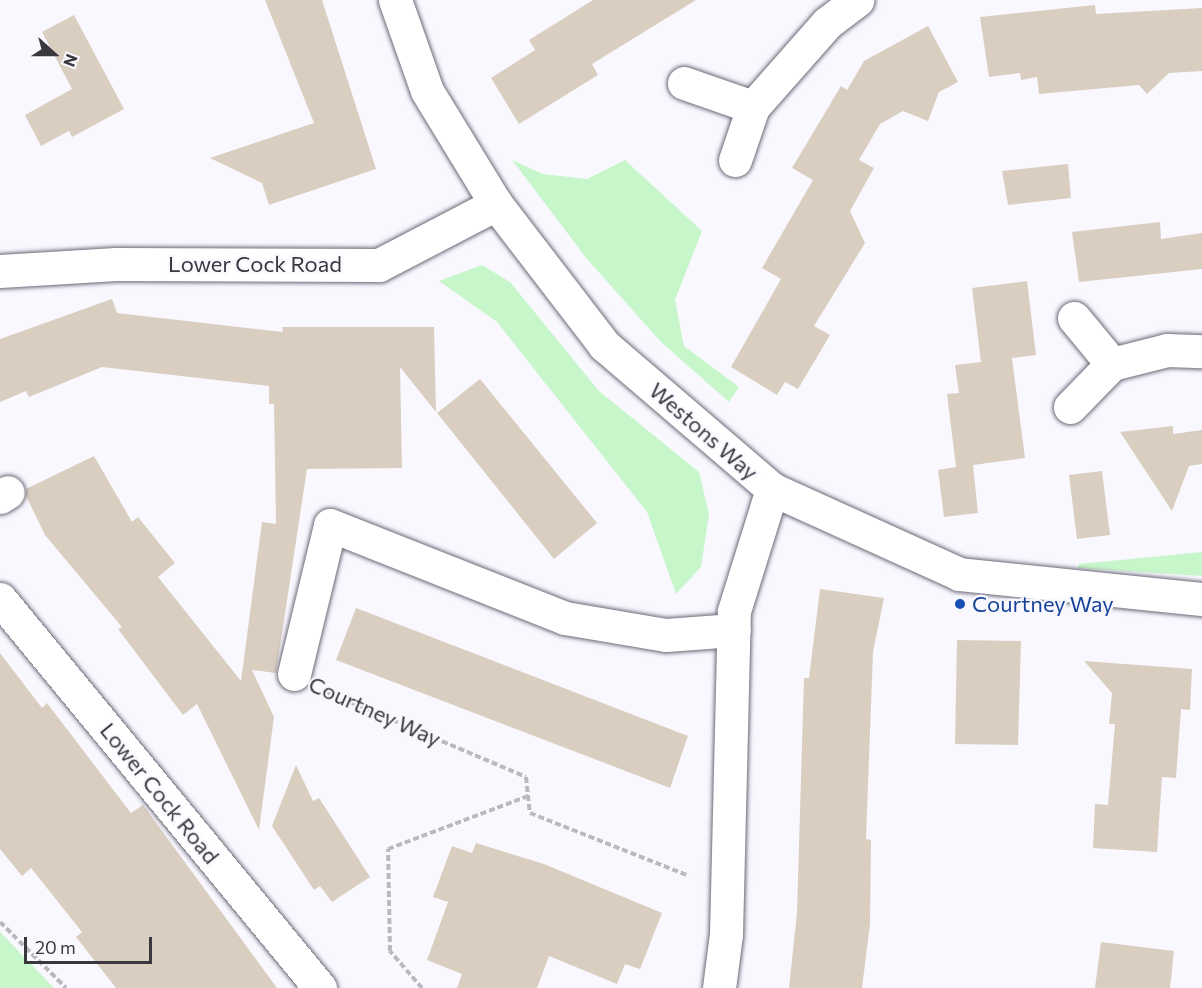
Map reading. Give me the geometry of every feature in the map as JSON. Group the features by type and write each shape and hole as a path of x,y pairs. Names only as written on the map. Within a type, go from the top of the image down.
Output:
{"street":[{"name":"Westons Way","path":"395,0 427,91 496,204 604,345 772,489 959,574 1202,599"},
{"path":"735,160 753,107 826,23 857,0"},
{"path":"684,83 753,107"},
{"name":"Lower Cock Road","path":"0,271 116,264 379,265 496,204"},
{"path":"1074,318 1112,364"},
{"path":"1070,407 1112,364 1156,351 1202,351"},
{"path":"719,988 727,891 734,611 772,489"},
{"name":"Courtney Way","path":"294,674 330,525 565,618 666,635 734,630"},
{"name":"Lower Cock Road","path":"0,599 320,988"}],"path":[{"name":"Courtney Way","path":"294,674 526,777 530,813 727,891"},
{"path":"422,988 390,951 388,849 528,796"},
{"path":"0,922 66,988"}],"green space":[{"path":"512,160 543,174 587,179 625,160 702,231 675,300 684,346 739,387 729,402 661,342 587,259"},
{"path":"482,265 510,282 599,391 699,472 709,514 701,567 676,594 647,512 497,322 439,281"},
{"path":"1202,552 1202,576 1078,568 1079,564"},
{"path":"0,932 54,988 0,988"}],"building":[{"path":"265,0 322,0 376,169 269,205 262,183 210,158 314,123"},
{"path":"593,0 696,0 592,64 598,75 519,124 491,78 535,50 529,40"},
{"path":"1095,5 1096,14 1202,8 1202,71 1169,73 1147,94 1139,85 1039,94 1037,77 1021,80 1020,73 989,77 980,17"},
{"path":"74,15 124,109 72,137 69,131 41,146 25,115 72,89 42,32"},
{"path":"928,26 958,82 939,92 928,121 903,111 880,124 859,160 874,168 850,211 865,243 814,326 830,335 798,389 785,382 777,395 731,367 781,279 762,268 813,180 792,168 841,86 847,90 864,61"},
{"path":"1068,164 1071,198 1008,205 1002,171"},
{"path":"1160,222 1161,239 1202,233 1202,269 1079,282 1072,232"},
{"path":"1027,281 1036,355 1012,358 1025,458 973,465 978,513 944,517 938,470 956,467 947,394 959,393 955,365 981,362 972,288"},
{"path":"112,299 117,313 283,332 282,327 434,327 436,412 400,367 402,468 307,469 276,673 252,670 274,717 259,830 197,704 183,715 118,629 122,627 45,535 26,496 26,489 94,456 132,522 138,517 175,563 158,577 241,681 262,522 276,524 274,404 269,404 269,386 102,367 29,397 26,391 0,402 0,339"},
{"path":"480,379 597,523 554,559 437,413"},
{"path":"1173,426 1173,434 1202,430 1202,464 1189,466 1172,511 1120,432"},
{"path":"1102,471 1110,535 1077,539 1069,475"},
{"path":"820,589 884,598 873,652 866,839 871,840 870,924 862,988 789,988 797,912 804,678 809,678"},
{"path":"356,608 688,736 670,788 336,660"},
{"path":"957,640 1021,641 1018,745 955,744"},
{"path":"0,653 42,708 47,703 131,813 143,805 277,988 116,988 76,937 82,932 31,868 22,876 0,849"},
{"path":"1084,661 1192,669 1190,710 1181,709 1176,778 1162,777 1157,852 1093,848 1095,804 1108,805 1115,724 1109,724 1112,693"},
{"path":"296,765 313,801 319,798 370,877 332,902 320,886 314,890 272,826"},
{"path":"476,843 544,864 662,913 640,969 625,964 617,984 549,956 537,988 457,988 462,974 427,960 448,902 433,897 452,846 472,853"},
{"path":"1101,942 1174,951 1170,988 1095,988"}],"place":[{"name":"Courtney Way","path":"960,604"}]}
